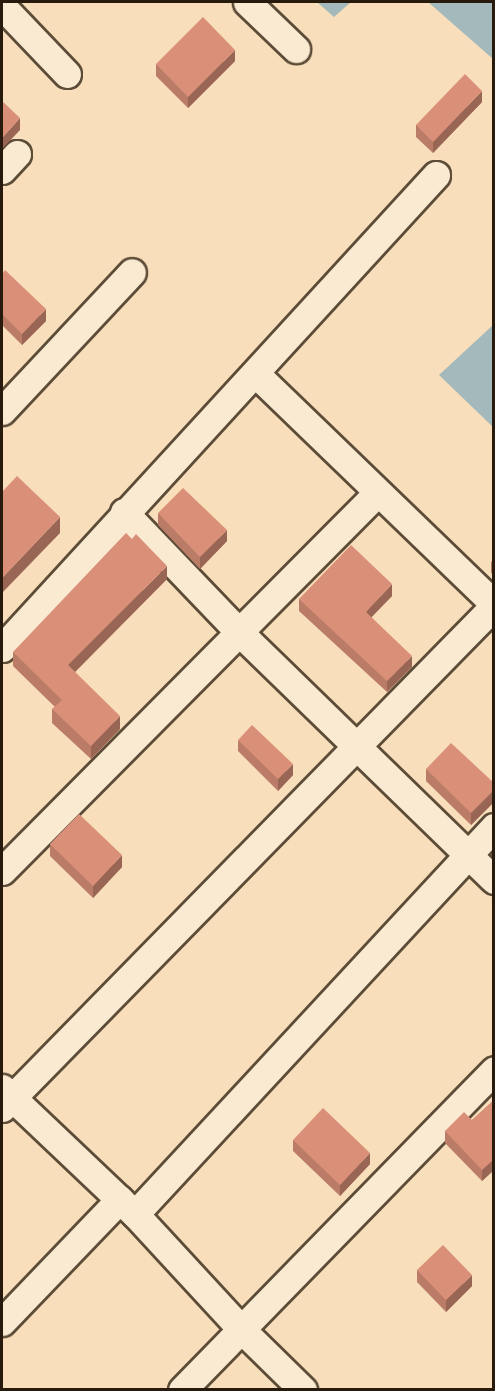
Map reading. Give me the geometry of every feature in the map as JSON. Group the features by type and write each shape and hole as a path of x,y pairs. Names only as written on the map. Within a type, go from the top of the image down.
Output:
{"street":[{"path":"247,2 296,49"},
{"path":"2,6 66,74"},
{"path":"2,647 436,175"},
{"path":"2,411 132,273"},
{"path":"255,373 494,605 5,1098 127,1206 241,1329 303,1389"},
{"path":"2,871 377,493"},
{"path":"124,512 239,632 494,880"},
{"path":"2,1323 127,1206 494,827"},
{"path":"182,1389 494,1070"}],"shaded area":[{"path":"317,2 351,2 334,17"},
{"path":"428,2 493,2 493,59"},
{"path":"493,325 493,427 439,375"}],"building":[{"path":"203,17 235,50 188,97 156,64"},
{"path":"465,74 482,91 433,142 416,125"},
{"path":"2,101 20,118 2,138"},
{"path":"5,270 46,309 22,334 2,314 2,274"},
{"path":"17,476 60,517 2,578 2,492"},
{"path":"183,488 227,530 200,557 158,513"},
{"path":"126,533 132,539 136,534 167,566 68,665 120,716 91,746 52,709 62,700 13,652"},
{"path":"351,545 392,584 366,612 412,656 387,681 299,599"},
{"path":"252,725 293,764 278,779 238,740"},
{"path":"451,743 494,783 494,790 471,813 426,769"},
{"path":"79,814 122,855 93,886 50,844"},
{"path":"494,1100 494,1159 482,1170 445,1131 464,1112 472,1120"},
{"path":"323,1108 370,1153 340,1185 293,1140"},
{"path":"443,1245 472,1275 446,1300 417,1270"}]}
